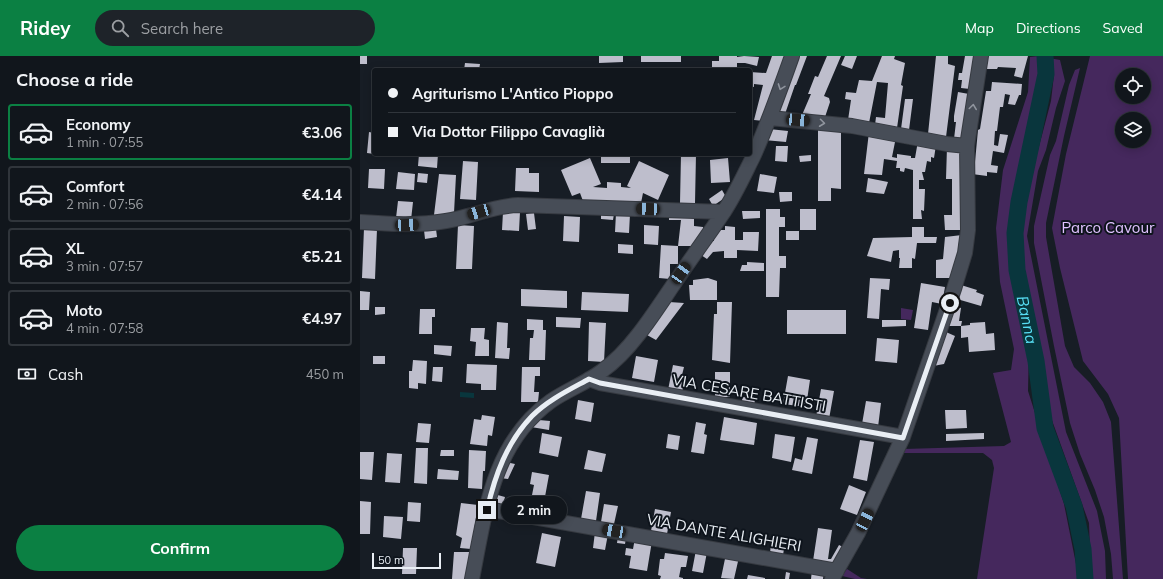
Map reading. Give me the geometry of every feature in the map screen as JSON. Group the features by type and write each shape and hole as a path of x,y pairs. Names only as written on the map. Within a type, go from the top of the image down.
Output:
{"street":[{"path":"472,579 491,490 501,464 516,437 532,416 552,400 602,371 639,335 724,212 753,156 770,118 792,56"},
{"path":"835,575 858,533 903,438 965,253 968,230 967,146 981,56"},
{"path":"770,118 852,126 947,144 967,146"},
{"path":"360,222 396,225 422,224 452,220 503,206 518,205 724,212"},
{"name":"VIA CESARE BATTISTI","path":"589,379 600,383 903,438"},
{"name":"VIA DANTE ALIGHIERI","path":"487,510 835,575"}],"green space":[{"path":"1039,56 1041,78 1033,122 1012,203 1011,265 1029,347 1028,391 1064,504 1079,579 977,579 994,468 992,460 983,453 902,453 904,449 1004,446 1011,442 993,373 1011,370 1014,349 1000,282 996,228 1003,170 1028,92 1030,57"},
{"name":"Parco Cavour","path":"1090,56 1163,56 1163,579 1128,579 1119,418 1108,394 1083,361 1060,268 1052,228 1066,154"},
{"path":"1049,58 1060,60 1065,81 1056,108 1046,150 1038,171 1027,236 1066,432 1097,511 1105,551 1106,579 1091,579 1089,523 1049,412 1021,248 1027,192 1051,101 1054,75"},
{"path":"1080,68 1046,223 1046,237 1065,346 1074,367 1090,383 1103,402 1111,422 1123,579 1113,579 1111,554 1104,517 1070,423 1034,243 1034,226 1050,155 1056,141 1069,85 1075,70"},
{"path":"901,308 913,310 911,320 901,319"},
{"path":"847,569 861,578 867,579 855,579 842,576"}],"water":[{"path":"460,392 474,393 474,398 460,397"}],"building":[{"path":"360,56 367,56 367,64 360,64"},
{"path":"599,56 623,56 623,62 599,63"},
{"path":"641,56 681,56 681,62 641,62"},
{"path":"719,56 759,57 757,66 737,63 737,68 712,68 712,61 719,61"},
{"path":"772,56 789,56 765,121 754,120 763,85 754,84 754,87 752,86 752,72 766,73"},
{"path":"794,56 807,56 785,114 774,112"},
{"path":"827,56 841,56 824,96 829,98 830,102 825,117 802,115 811,94 808,94 815,76 818,77"},
{"path":"845,56 857,56 852,69 841,65"},
{"path":"882,56 895,56 894,59 905,63 901,85 903,86 897,128 875,125 876,117 885,118 888,83 877,82 869,123 848,120 851,100 845,99 846,92 856,93 859,80 872,81"},
{"path":"936,56 948,56 948,64 955,66 946,137 928,134"},
{"path":"965,56 974,56 970,89 961,88 962,80 958,80 959,73 962,73"},
{"path":"985,56 1028,56 1022,78 1014,76 1016,68 998,67 997,69 983,69"},
{"path":"465,63 480,64 479,68 464,68"},
{"path":"992,82 1022,84 1021,95 1019,95 1015,105 1008,104 1010,95 1005,94 1003,107 1000,107 994,145 998,146 1000,134 1008,135 1004,153 993,151 991,165 998,166 997,173 987,172 987,176 972,174 973,162 975,162 978,130 980,129 986,91 991,91"},
{"path":"958,92 969,94 962,141 954,139 956,122 954,122 954,116"},
{"path":"905,99 913,99 909,130 901,129"},
{"path":"818,125 841,128 841,189 831,188 831,201 818,201"},
{"path":"769,129 788,131 786,142 764,140"},
{"path":"369,132 372,133 372,154 367,153"},
{"path":"869,132 896,137 892,157 897,158 897,154 915,158 918,141 936,145 934,158 931,157 931,162 927,161 925,172 922,172 924,180 919,180 919,189 925,189 924,211 921,210 922,219 913,219 913,170 905,168 904,172 900,171 900,168 896,168 897,161 884,159 882,175 864,174"},
{"path":"776,146 788,146 787,162 775,161"},
{"path":"947,147 961,147 960,161 963,161 964,216 960,216 960,230 945,230 944,215 952,215 952,179 946,179"},
{"path":"811,155 811,161 800,162 799,156"},
{"path":"419,156 438,156 437,168 418,166"},
{"path":"601,156 630,156 630,163 601,163"},
{"path":"681,156 696,156 695,203 680,203"},
{"path":"590,158 601,184 593,187 607,188 607,182 621,183 621,187 631,188 627,186 639,161 669,175 658,200 643,193 641,203 583,201 580,193 572,196 561,170"},
{"path":"728,158 730,182 711,183 710,160"},
{"path":"463,161 478,162 476,200 460,199"},
{"path":"516,168 529,168 529,173 539,173 539,192 515,191"},
{"path":"369,169 385,169 384,189 368,188"},
{"path":"398,172 415,174 414,190 396,189"},
{"path":"418,173 428,174 427,183 417,182"},
{"path":"439,174 456,175 454,213 434,215"},
{"path":"760,174 777,177 774,193 757,191"},
{"path":"868,178 888,182 884,194 866,192"},
{"path":"722,190 726,197 713,206 709,199"},
{"path":"779,192 792,192 792,201 780,202"},
{"path":"398,201 413,202 411,220 396,218"},
{"path":"766,209 780,209 780,217 785,217 785,227 779,227 779,256 786,256 786,268 780,268 779,297 766,297"},
{"path":"800,209 816,209 816,230 800,230"},
{"path":"742,211 760,211 760,218 743,219"},
{"path":"503,212 520,212 519,231 502,230"},
{"path":"534,213 536,229 528,230 526,214"},
{"path":"601,213 614,214 613,220 601,219"},
{"path":"616,213 630,214 629,233 615,232"},
{"path":"669,215 694,215 694,226 703,227 703,234 694,246 678,246 681,220 669,220"},
{"path":"564,216 580,217 579,242 563,241"},
{"path":"458,225 474,226 472,269 456,269"},
{"path":"644,225 659,226 658,245 644,244"},
{"path":"725,226 735,227 735,240 743,240 743,232 759,232 758,251 737,250 737,258 724,258 724,251 713,252 707,259 701,255 710,241 714,241 714,235 717,230 725,230"},
{"path":"912,227 924,227 924,237 937,237 936,243 917,243 915,259 912,258 912,268 899,268 899,250 893,251 891,262 867,256 873,238 912,237"},
{"path":"364,228 377,229 375,279 362,278"},
{"path":"436,229 437,237 425,239 424,230"},
{"path":"786,231 799,231 799,240 786,240"},
{"path":"962,235 962,242 959,242 953,278 936,278 936,260 943,259 945,237"},
{"path":"618,244 633,245 633,254 618,253"},
{"path":"661,245 678,246 678,264 670,264 670,279 659,278"},
{"path":"747,262 764,263 764,271 740,271 742,265 747,265"},
{"path":"708,278 717,281 717,300 690,300 689,285 693,285 693,280"},
{"path":"870,278 890,279 889,290 881,289 879,319 867,318"},
{"path":"921,283 945,287 942,304 932,302 928,330 914,328"},
{"path":"961,285 977,290 976,292 984,295 981,306 957,299"},
{"path":"521,289 567,291 567,308 521,306"},
{"path":"360,291 370,292 369,310 360,310"},
{"path":"582,292 629,294 628,312 581,310"},
{"path":"669,302 684,303 656,340 647,335"},
{"path":"717,302 732,302 730,363 712,360 714,314 717,314"},
{"path":"955,306 961,308 959,321 962,321 961,326 947,326"},
{"path":"375,307 385,307 385,314 375,315"},
{"path":"420,309 435,309 435,317 432,317 432,334 419,334"},
{"path":"787,310 846,310 846,334 787,334"},
{"path":"556,317 581,318 580,328 556,327"},
{"path":"527,319 543,320 543,330 546,330 545,360 529,360 530,338 533,338 534,330 527,330"},
{"path":"882,320 906,320 906,326 882,327"},
{"path":"497,322 508,323 507,348 510,348 509,359 495,358"},
{"path":"589,322 606,323 604,362 588,361"},
{"path":"985,322 986,334 994,333 995,350 969,352 968,337 961,338 961,326 970,325 970,323"},
{"path":"471,328 485,328 484,339 489,340 489,356 475,356 476,342 470,341"},
{"path":"946,332 955,336 944,364 933,366"},
{"path":"877,338 899,340 897,363 875,361"},
{"path":"434,345 452,346 451,356 434,354"},
{"path":"373,356 385,356 385,364 373,364"},
{"path":"636,356 658,360 654,382 632,378"},
{"path":"413,360 427,361 426,384 418,383 418,389 409,388 409,371 412,371"},
{"path":"467,364 497,365 496,390 481,390 481,384 466,383"},
{"path":"673,365 684,367 682,375 685,375 682,393 668,390"},
{"path":"433,367 443,367 442,382 432,381"},
{"path":"522,367 540,367 540,376 535,376 534,392 539,392 538,402 521,402"},
{"path":"715,372 730,372 730,397 715,397"},
{"path":"788,376 810,380 806,407 783,404"},
{"path":"821,389 834,391 829,419 816,417"},
{"path":"743,397 755,399 754,406 741,403"},
{"path":"578,400 594,403 591,422 575,419"},
{"path":"866,401 881,403 878,427 862,424"},
{"path":"945,410 966,410 967,428 946,429"},
{"path":"482,415 495,417 492,436 488,435 487,446 470,444 474,419 481,420"},
{"path":"724,417 757,423 754,445 720,440"},
{"path":"539,420 550,421 549,430 531,427"},
{"path":"696,422 706,424 704,434 707,435 704,454 691,452"},
{"path":"418,423 431,424 429,443 416,442"},
{"path":"542,433 562,437 558,457 539,453"},
{"path":"984,433 984,439 946,441 946,434"},
{"path":"668,434 680,436 678,450 666,448"},
{"path":"775,434 795,437 791,462 772,458"},
{"path":"807,437 818,439 812,474 792,470 795,458 802,460"},
{"path":"860,440 874,442 867,481 853,478"},
{"path":"416,448 428,448 427,484 414,483"},
{"path":"441,450 454,450 454,456 440,456"},
{"path":"469,450 486,451 482,489 468,488"},
{"path":"588,450 606,454 602,472 584,469"},
{"path":"360,452 374,452 372,480 360,479"},
{"path":"387,453 402,454 400,483 385,482"},
{"path":"506,462 515,464 508,479 500,478"},
{"path":"438,469 459,471 458,480 437,479"},
{"path":"532,472 549,475 542,513 529,510 534,485 530,484"},
{"path":"849,485 866,492 857,515 840,509"},
{"path":"586,491 600,493 596,521 581,519"},
{"path":"494,494 505,497 502,508 491,505"},
{"path":"548,497 560,499 557,514 545,512"},
{"path":"360,501 371,502 370,534 360,534"},
{"path":"408,502 421,503 420,522 407,521"},
{"path":"461,503 478,505 471,549 460,548 462,538 456,535"},
{"path":"604,504 618,506 614,524 601,522"},
{"path":"655,509 671,512 667,534 651,531"},
{"path":"384,516 403,517 401,539 383,537"},
{"path":"818,528 832,530 828,559 831,559 839,545 845,548 835,565 813,561"},
{"path":"595,532 608,534 605,550 593,548"},
{"path":"542,533 561,537 555,567 536,563"},
{"path":"772,535 786,537 783,555 770,553"},
{"path":"618,536 626,538 625,544 617,543"},
{"path":"635,538 652,541 647,571 629,568 631,556 625,555 626,548 633,549"},
{"path":"403,548 417,548 416,574 402,574"},
{"path":"696,550 707,552 703,573 692,571"},
{"path":"454,552 470,552 469,569 466,568 466,579 452,579"},
{"path":"665,553 688,556 686,567 681,567 679,577 683,579 660,579 661,576 658,575 660,559 664,559"},
{"path":"726,554 739,557 734,579 721,578"},
{"path":"812,570 824,572 823,579 811,579"},
{"path":"786,572 790,573 789,579 785,579"},
{"path":"748,575 765,578 765,579 747,579"}],"waterway":[{"name":"Banna","path":"1045,56 1046,74 1019,202 1015,233 1017,270 1036,361 1045,428 1074,506 1083,549 1085,579"}],"route":[{"path":"487,510 496,475 507,451 523,426 532,416 552,400 589,379 600,383 903,438 950,303"}]}
